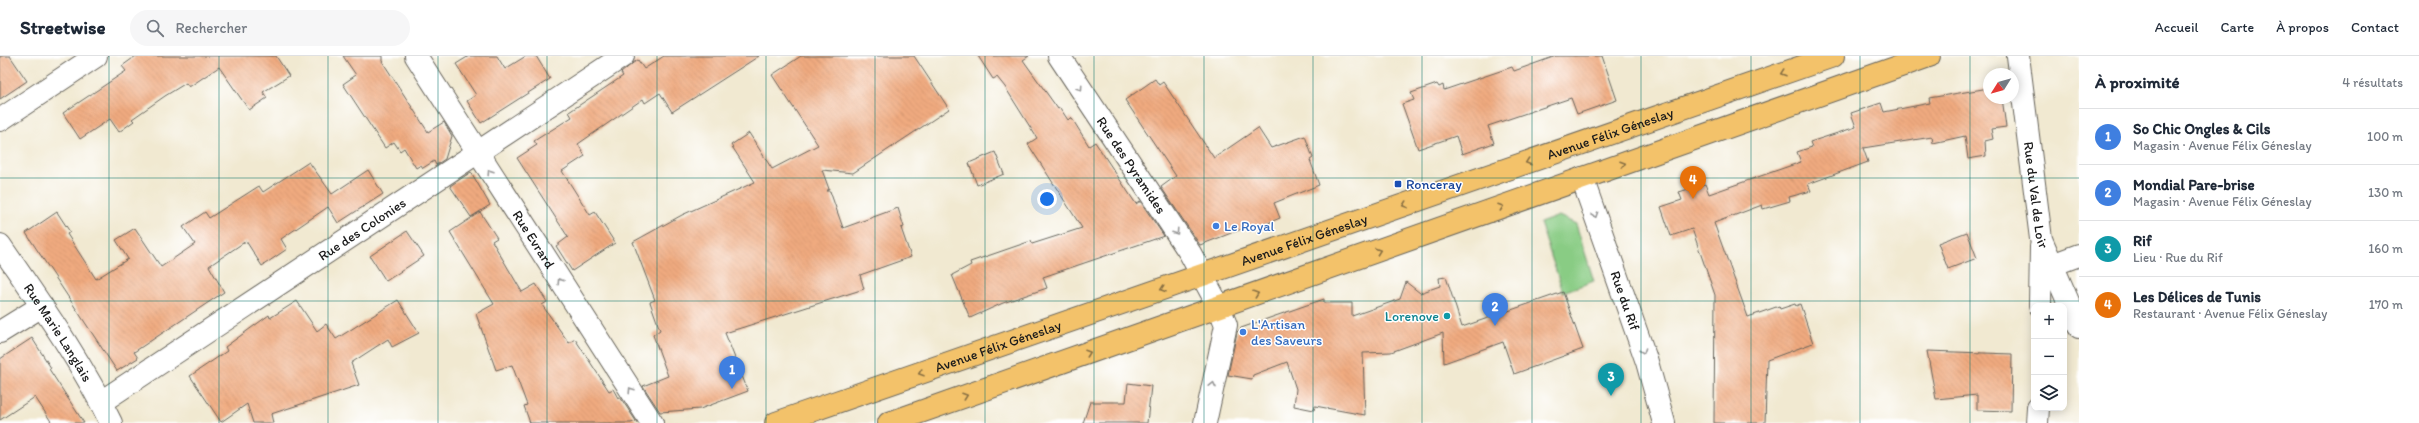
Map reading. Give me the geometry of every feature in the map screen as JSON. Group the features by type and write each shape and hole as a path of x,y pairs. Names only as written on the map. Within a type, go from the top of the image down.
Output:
{"main road":[{"name":"Avenue Félix Géneslay","path":"776,423 1833,56"},
{"path":"889,423 1929,56"}],"street":[{"path":"0,120 96,56"},
{"name":"Rue Evrard","path":"416,56 652,423"},
{"name":"Rue des Colonies","path":"101,402 623,56"},
{"name":"Rue des Pyramides","path":"1059,56 1190,253 1200,276 1219,307 1226,325 1205,423"},
{"name":"Rue du Val de Loir","path":"2018,56 2046,267 2079,327"},
{"name":"Rue du Rif","path":"1582,178 1647,362 1664,423"},
{"name":"Rue Marie Langlais","path":"0,245 42,306 101,402 111,423"},
{"path":"2040,303 2046,267 2079,255"},
{"path":"0,332 42,306"},
{"path":"2037,423 2038,411"}],"green space":[{"path":"1559,216 1576,224 1594,281 1563,292 1540,223"}],"building":[{"path":"0,56 10,56 27,81 0,99"},
{"path":"136,56 276,56 289,76 263,92 267,98 249,110 219,67 189,87 186,83 165,96 132,119 134,121 119,132 110,119 80,139 63,113 126,71 122,66"},
{"path":"343,56 382,56 382,61 428,132 444,122 452,136 445,159 436,165 434,161 423,168 421,165 416,168 404,148 400,151 394,142 385,148 343,84 356,75"},
{"path":"469,56 497,56 505,69 526,56 536,56 550,79 481,123 467,101 476,95 456,64"},
{"path":"664,56 759,56 672,112 660,93 645,103 643,99 578,144 585,156 562,171 590,215 595,212 615,243 572,271 556,246 568,237 517,158 537,145 534,141 572,117 569,112 623,76 621,73 633,63 638,60 644,69"},
{"path":"801,56 914,56 949,109 853,173 822,170 829,189 826,191 830,191 843,228 898,208 904,227 901,228 911,257 860,275 864,289 725,333 748,391 700,409 660,412 643,386 668,376 653,335 660,330 650,302 655,300 633,242 682,215 755,182 731,145 749,133 772,169 818,145 772,75"},
{"path":"978,56 1029,56 1023,60 1058,109 1060,108 1068,120 1071,117 1089,146 1095,142 1136,204 1140,201 1164,236 1043,277 1047,288 1003,303 970,318 952,275 971,265 970,262 1031,241 1032,244 1082,228 1028,144 1037,138 1005,87 997,77 993,79"},
{"path":"1556,56 1602,56 1617,100 1577,114 1571,98 1488,126 1494,143 1462,154 1456,136 1418,149 1402,104 1414,100 1411,93 1437,84 1439,87 1443,85 1444,90 1512,67 1514,71"},
{"path":"1155,79 1159,85 1163,82 1214,158 1258,128 1271,148 1305,136 1313,158 1310,160 1319,185 1274,203 1280,218 1249,231 1247,227 1200,245 1161,187 1176,176 1125,100"},
{"path":"1983,89 1983,104 2003,104 2006,127 1991,129 1993,139 1985,141 1986,156 1968,159 1965,136 1933,143 1932,137 1863,148 1868,162 1808,184 1811,191 1789,197 1790,201 1763,209 1762,205 1714,223 1748,317 1779,306 1780,309 1795,304 1796,306 1800,304 1813,343 1767,360 1765,423 1714,423 1715,295 1692,229 1671,236 1661,207 1682,200 1679,192 1705,184 1709,194 1801,162 1797,152 1812,147 1810,142 1856,127 1851,113 1881,103 1884,112 1930,103 1929,98"},
{"path":"995,152 1004,174 977,185 969,163"},
{"path":"309,162 332,194 368,170 383,194 338,223 328,207 281,239 287,249 262,266 246,241 209,266 224,292 134,352 138,358 117,371 26,233 57,212 70,232 67,234 96,279 128,259 116,240 135,228 161,267 195,244 183,227 205,212 209,218 259,186 263,192"},
{"path":"471,172 490,205 471,217 450,186"},
{"path":"480,212 497,238 492,241 522,292 536,284 547,302 542,305 569,343 575,339 609,391 613,389 636,421 631,423 530,423 524,406 527,405 512,365 496,370 476,314 494,304 450,232"},
{"path":"407,231 424,256 386,281 370,256"},
{"path":"1967,232 1977,258 1948,269 1938,243"},
{"path":"1446,277 1462,327 1563,292 1583,349 1514,374 1503,342 1444,363 1443,333 1391,352 1363,353 1365,415 1315,406 1314,410 1294,406 1296,389 1287,362 1253,375 1252,379 1228,375 1237,332 1241,328 1324,299 1324,303 1352,303 1352,316 1400,299 1406,282 1420,293 1440,286 1439,278"},
{"path":"398,300 419,333 392,347 388,339 351,363 359,385 271,414 273,423 253,423 247,404 221,422 190,376 227,351 225,347 269,315 270,318 297,301 317,331 326,324 336,339"},
{"path":"32,338 51,368 49,369 84,423 52,423 35,397 0,420 0,359"},
{"path":"1927,351 2012,354 2011,411 1977,410 1977,395 1936,399"},
{"path":"1128,383 1151,386 1147,423 1083,423 1090,402 1126,402"}],"place":[{"name":"Ronceray","path":"1398,184"},
{"name":"Les Délices de Tunis","path":"1693,199"},
{"name":"Le Royal","path":"1216,226"},
{"name":"Lorenove","path":"1447,316"},
{"name":"Mondial Pare-brise","path":"1495,326"},
{"name":"L'Artisan des Saveurs","path":"1243,332"},
{"name":"So Chic Ongles & Cils","path":"732,389"},
{"name":"Rif","path":"1611,396"}]}
